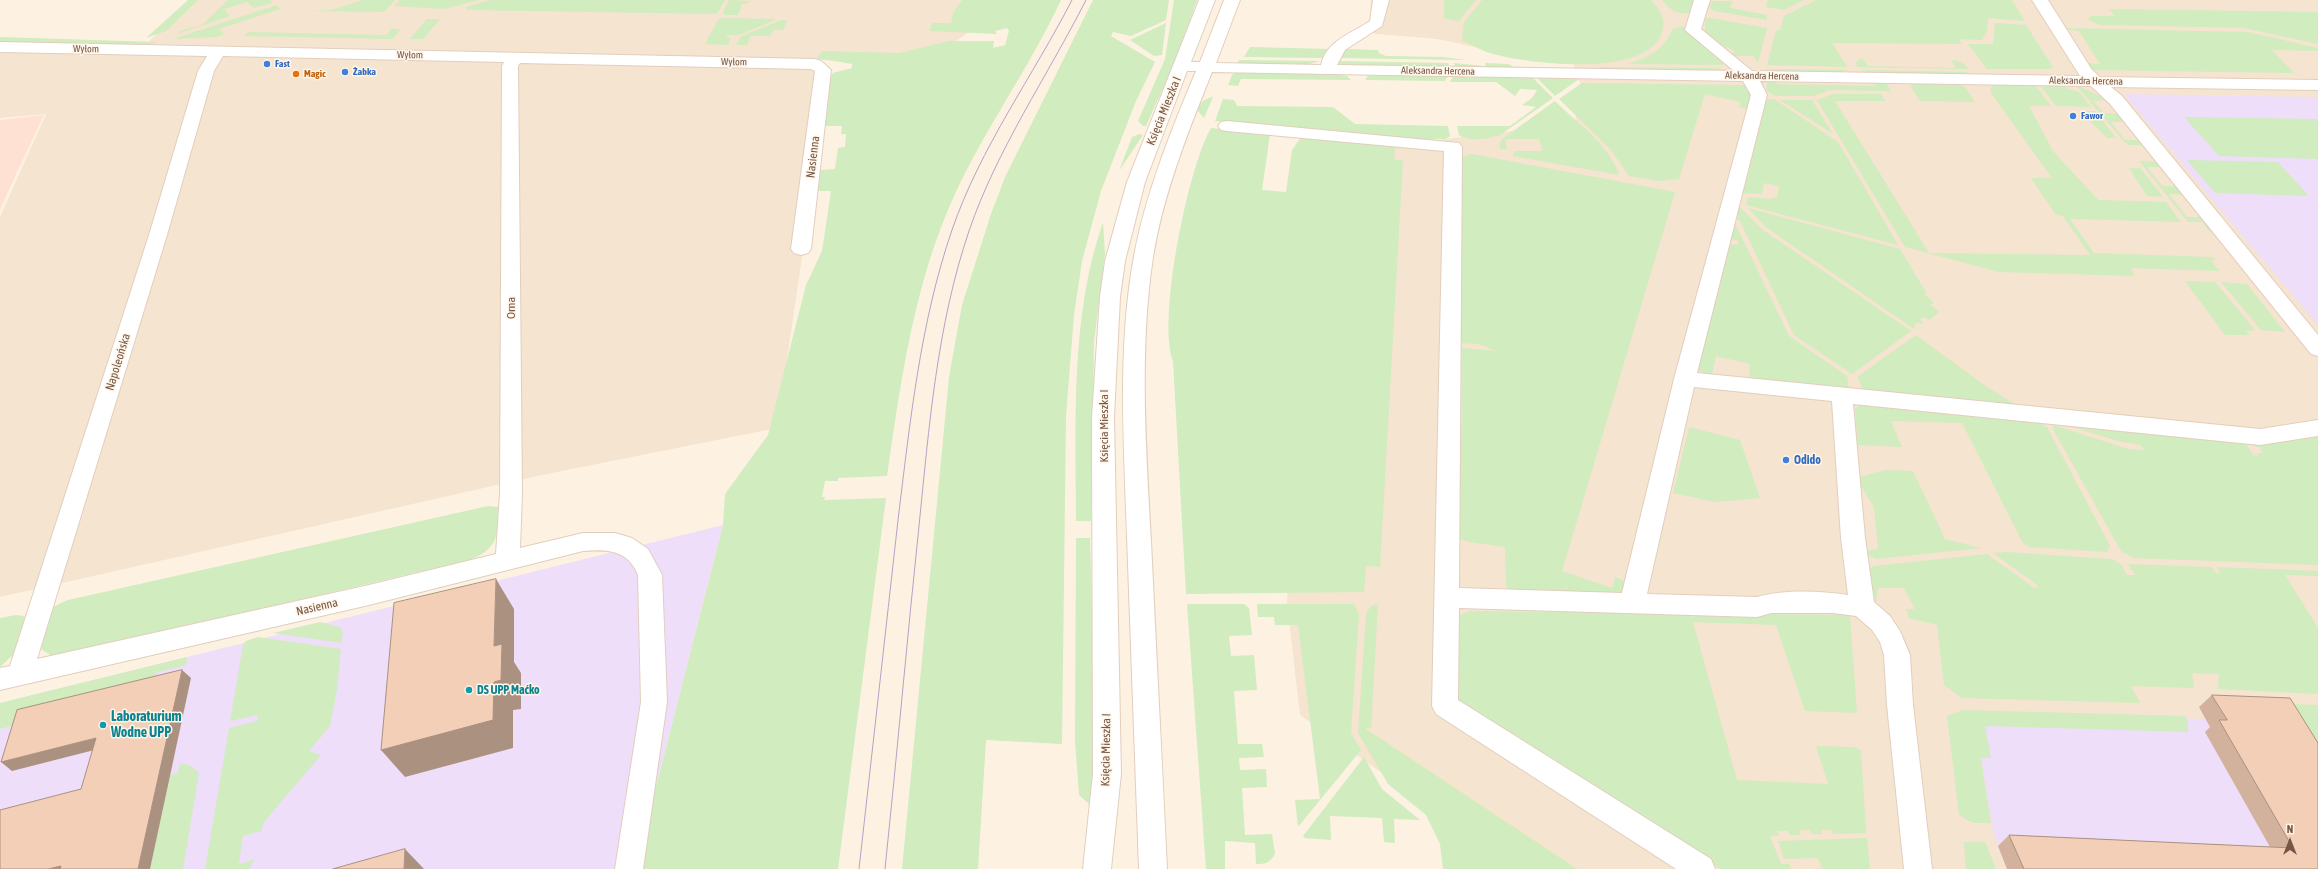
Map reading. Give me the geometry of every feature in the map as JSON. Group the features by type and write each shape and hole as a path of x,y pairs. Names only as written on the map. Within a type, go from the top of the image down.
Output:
{"street":[{"name":"Księcia Mieszka I","path":"1153,869 1135,448 1134,392 1137,319 1140,279 1156,206 1178,135 1207,0"},
{"name":"Księcia Mieszka I","path":"1097,869 1107,774 1103,417 1110,297 1115,261 1136,182 1154,132 1232,0"},
{"path":"1328,70 1329,60 1349,38 1378,23 1381,0"},
{"path":"1632,604 1685,379 1758,95 1756,87 1747,76 1693,30 1702,0"},
{"path":"2040,0 2086,73 2121,106 2317,349"},
{"name":"Wyłom","path":"0,47 781,62 819,66"},
{"name":"Napoleońska","path":"10,677 158,236 206,71 218,52"},
{"name":"Orna","path":"508,560 511,493 510,66 514,58"},
{"name":"Nasienna","path":"801,249 824,70 819,66"},
{"name":"Aleksandra Hercena","path":"1194,66 1328,70 2318,85"},
{"path":"1227,126 1453,147 1445,706 1701,869"},
{"path":"1685,379 2260,437 2318,428"},
{"path":"1842,396 1853,538 1862,607"},
{"name":"Nasienna","path":"10,677 597,540 617,541 632,547 647,564 650,575 654,702 628,869"},
{"path":"1447,598 1632,604 1757,606 1771,603 1833,603 1862,607 1881,624 1891,638 1897,655 1900,705 1918,869"}],"shaded area":[{"path":"194,0 978,0 974,28 936,56 857,61 146,44"},
{"path":"1371,0 2318,0 2318,869 1518,869 1300,715 1287,603 1303,343 1302,129 1439,140 1575,123 1580,83 1572,60 1494,51 1437,39 1376,34 1369,31"},
{"path":"0,51 830,66 777,428 537,476 0,597 0,217 46,114 0,118"},
{"path":"2124,94 2318,97 2318,325 2209,196"},
{"path":"44,115 18,170 0,210 0,120"},
{"path":"723,525 635,869 0,869 0,703"},
{"path":"2318,705 2318,869 2007,869 1993,831 1974,713 2205,719 2199,707 2275,710"}],"green space":[{"path":"188,0 198,0 166,31 146,38"},
{"path":"228,0 271,0 272,3 254,8 247,2 224,9 230,16 177,34 180,31 202,25"},
{"path":"362,0 395,0 384,12 311,11 332,10"},
{"path":"400,0 479,0 444,9 394,6"},
{"path":"489,0 725,0 718,12 715,14 467,10 466,7"},
{"path":"729,0 749,1 747,4 742,4 738,15 724,15 723,12"},
{"path":"962,0 1061,0 1036,49 967,169 941,228 929,262 911,332 887,476 838,478 838,481 825,481 822,497 825,497 824,500 886,498 838,869 635,869 723,525 725,494 768,435 806,285 822,251 831,191 818,191 820,170 835,169 838,148 845,147 846,134 841,134 842,126 826,126 826,122 824,121 828,84 833,73 852,68 852,64 817,58 822,51 899,53 949,41 994,41 993,48 1005,45 1009,31 1007,28 995,31 997,34 930,31 932,23 951,23 953,13"},
{"path":"1093,0 1169,0 1166,20 1131,36 1113,32 1111,36 1155,62 1136,101 1101,191 1082,261 1074,315 1066,417 1062,744 986,740 978,869 902,869 949,377 962,305 991,214 1005,177"},
{"path":"1174,0 1197,0 1177,57 1146,126 1143,126 1138,121 1165,59"},
{"path":"1444,0 1476,0 1459,21 1444,19"},
{"path":"1482,0 1651,0 1658,8 1662,16 1663,30 1650,49 1632,58 1582,64 1529,61 1487,52 1462,41 1464,22"},
{"path":"1662,0 1696,0 1691,12 1679,13 1668,7"},
{"path":"1768,0 1804,0 1784,10 1766,7"},
{"path":"1816,0 2012,0 2025,21 1988,18 1987,31 1982,40 1959,39 1962,44 1832,43 1847,67 1767,65 1776,30 1780,30 1784,16"},
{"path":"1712,1 1732,1 1730,8 1767,15 1767,20 1714,11 1709,7"},
{"path":"277,5 280,9 219,29 224,34 215,37 173,39"},
{"path":"2109,9 2318,12 2318,44 2244,28 2100,25 2087,19 2092,16 2115,16"},
{"path":"722,18 777,19 739,35 728,35 726,38 731,38 728,45 705,44 718,20"},
{"path":"1710,18 1767,28 1758,63 1754,56 1735,56 1739,62 1729,55 1735,52 1728,47 1721,48 1705,34 1705,19"},
{"path":"427,19 440,19 423,39 410,39"},
{"path":"781,20 787,20 783,30 774,30 770,36 751,36 747,45 736,45 740,37"},
{"path":"1166,23 1162,55 1154,56 1130,40"},
{"path":"1995,23 2026,25 2053,67 2050,69 1987,69 1968,44 1993,44"},
{"path":"1682,26 1720,56 1723,65 1628,64 1649,56 1660,48 1672,30"},
{"path":"392,28 400,30 393,39 243,36 248,32 387,35"},
{"path":"2063,28 2248,32 2318,48 2318,51 2272,50 2294,73 2090,70 2085,63 2100,64 2079,31"},
{"path":"0,37 156,42 148,45 0,42"},
{"path":"1250,47 1331,49 1325,58 1244,57"},
{"path":"1346,49 1378,50 1379,53 1386,56 1443,57 1466,60 1338,58"},
{"path":"1862,58 1868,66 1956,68 1951,60 1961,62 1969,69 1857,67 1856,62"},
{"path":"1239,60 1320,61 1306,65 1237,64"},
{"path":"1337,61 1448,63 1450,67 1340,65"},
{"path":"1454,63 1484,66 1486,65 1485,63 1509,64 1515,68 1455,67"},
{"path":"1599,67 1721,68 1716,70 1600,70"},
{"path":"1766,69 1847,70 1841,72 1767,71"},
{"path":"1862,70 1968,72 1964,74 1869,73"},
{"path":"1236,72 1335,74 1347,76 1351,80 1241,79 1238,86 1228,85 1232,75"},
{"path":"1449,75 1445,81 1365,80 1368,76"},
{"path":"1454,75 1532,77 1553,98 1500,135 1484,139 1468,139 1459,135 1457,126 1510,126 1536,107 1522,105 1532,98 1537,90 1520,89 1515,96 1496,82 1450,82"},
{"path":"1536,77 1582,77 1555,96"},
{"path":"1773,81 1778,84 1876,86 1874,82 1886,83 1891,91 1830,90 1813,96 1775,96 1766,90 1767,83"},
{"path":"1582,83 1744,85 1749,88 1751,94 1748,109 1739,107 1740,102 1705,94 1679,179 1660,181 1629,176 1611,150 1559,99"},
{"path":"1912,83 1958,84 1965,87 1975,102 1920,101 1911,87"},
{"path":"1994,84 2034,84 2051,106 2029,106 2053,151 2098,200 2166,202 2181,222 2070,219 2094,253 2213,257 2216,260 2211,260 2219,271 2131,268 2135,276 1999,272 1905,247 1817,100 1833,94 1881,94 1885,101 1835,101 1929,253 2090,255 2063,216 2056,215 2031,178 2052,178 1991,93 1991,87"},
{"path":"2039,84 2063,84 2066,88 2079,92 2091,107 2056,106"},
{"path":"2076,85 2108,100 2093,101 2104,113 2119,114 2126,122 2111,122 2125,140 2141,140 2142,145 2127,145"},
{"path":"1213,97 1204,118 1198,111 1199,105 1205,100"},
{"path":"1223,99 1234,100 1237,106 1333,107 1355,124 1448,126 1450,136 1446,139 1408,139 1215,121"},
{"path":"1774,99 1838,142 1898,245 1746,205 1748,197 1771,199 1777,197 1779,186 1764,183 1762,194 1740,193 1763,100"},
{"path":"1780,100 1812,100 1833,134"},
{"path":"1555,101 1601,144 1615,164 1619,175 1513,156 1515,151 1543,151 1539,139 1505,139 1507,149 1501,149 1499,146 1502,139"},
{"path":"2080,111 2095,111 2116,138 2107,138"},
{"path":"2184,117 2318,119 2318,159 2219,156"},
{"path":"1211,128 1270,134 1262,190 1286,192 1292,150 1301,137 1395,146 1394,159 1403,161 1380,567 1366,566 1364,592 1186,594 1173,361 1169,341 1169,313 1177,244 1185,208 1193,175 1202,148"},
{"path":"1140,134 1143,135 1119,171 1132,137"},
{"path":"1472,154 1675,192 1562,571 1612,588 1615,577 1627,582 1623,597 1514,597 1506,586 1505,547 1469,542 1457,538 1462,416 1462,348 1497,351 1478,344 1461,343 1460,157"},
{"path":"2187,160 2278,162 2309,196 2215,193"},
{"path":"2139,161 2155,162 2163,167 2147,167 2162,186 2178,186 2186,195 2169,194 2187,217 2204,217 2215,231 2210,232 2202,222 2188,222"},
{"path":"2129,168 2140,168 2163,197 2147,196"},
{"path":"1737,205 1763,230 1911,331 1852,374 1794,335 1740,221 1735,217"},
{"path":"1748,208 1900,249 1927,294 1924,294 1934,303 1930,304 1939,312 1929,320 1924,317 1920,320 1923,322 1921,324 1918,322 1914,326 1916,328 1914,329 1767,228"},
{"path":"1734,221 1789,336 1847,376 1849,390 1749,381 1750,364 1716,356 1712,374 1698,371 1714,302 1716,302 1730,244 1738,245 1739,241 1731,239"},
{"path":"1103,222 1105,254 1094,342 1091,521 1076,521 1076,407 1080,332 1092,258"},
{"path":"2185,281 2215,282 2255,330 2246,331 2250,335 2225,335"},
{"path":"2221,282 2247,284 2285,332 2261,330"},
{"path":"1916,335 1984,385 2016,405 1865,393 1857,377"},
{"path":"1879,404 2036,420 2047,427 2110,546 2107,552 2029,547 2023,543 1962,423 1891,421 1902,447 1858,445 1855,409 1859,405"},
{"path":"2059,423 2244,440 2253,455 2259,456 2257,453 2263,453 2259,447 2253,446 2250,441 2318,436 2318,565 2134,558 2121,551 2053,429 2054,425 2128,449 2144,450 2141,445 2118,441"},
{"path":"1689,427 1740,440 1760,498 1715,502 1673,493"},
{"path":"1886,470 1913,471 1945,539 1981,548 1876,559 1868,555 1866,551 1878,549 1874,507 1856,478"},
{"path":"488,506 498,507 497,533 495,540 492,546 486,551 469,560 61,656 52,656 42,650 42,631 49,612 55,606 68,600"},
{"path":"1076,538 1090,538 1096,754 1089,804 1079,795 1075,740"},
{"path":"2006,552 2111,559 2121,564 2127,575 2136,575 2127,564 2212,567 2216,573 2220,573 2217,567 2318,571 2318,576 2285,575 2318,628 2318,694 2218,689 2219,674 2192,673 2194,688 2131,686 2140,703 1962,698 1944,685 1937,625 1909,618 1906,609 1915,609 1904,588 1878,588 1876,602 1872,599 1868,569 1874,566 1987,554 2033,587 2038,588 2036,584 1993,553"},
{"path":"1187,604 1244,604 1249,608 1252,635 1229,636 1231,656 1254,655 1257,690 1234,691 1238,744 1262,744 1264,757 1239,758 1240,770 1266,769 1267,787 1242,788 1245,835 1272,834 1275,854 1265,863 1256,864 1255,843 1225,841 1225,869 1206,869"},
{"path":"1257,604 1354,604 1359,614 1351,733 1361,750 1298,827 1295,800 1320,799 1298,625 1275,625 1274,617 1258,617"},
{"path":"1378,604 1371,729 1367,727 1366,729 1577,869 1443,869 1440,844 1426,815 1388,784 1358,733 1366,614 1371,606"},
{"path":"1469,611 1850,615 1857,713 1805,711 1776,625 1693,622 1737,780 1828,784 1816,746 1854,747 1861,750 1866,833 1833,834 1832,830 1821,830 1822,834 1812,834 1810,830 1799,830 1801,835 1790,835 1788,831 1777,831 1779,836 1770,836 1781,864 1789,864 1791,869 1721,869 1458,702 1458,616"},
{"path":"16,615 24,616 26,620 14,654 0,667 0,618"},
{"path":"320,622 340,627 343,633 341,643 273,633"},
{"path":"258,637 341,649 337,690 330,726 309,751 321,755 264,822 261,831 243,836 239,864 255,859 249,869 205,869 229,728 257,721 258,715 230,721 243,645 246,641"},
{"path":"187,657 186,665 157,672 153,687 0,729 0,703"},
{"path":"2290,704 2318,705 2318,779"},
{"path":"1963,710 2185,716 2188,722 2188,732 1985,726 1991,758 1981,758 1991,823 1973,823 1959,815 1947,716"},
{"path":"1364,757 1382,789 1420,820 1394,819 1395,843 1384,842 1382,818 1330,816 1331,840 1305,838 1303,836"},
{"path":"180,763 191,766 199,773 183,869 150,869 170,775 178,773"},
{"path":"1867,838 1870,869 1822,869 1818,858 1784,859 1778,841"},
{"path":"1964,842 1985,842 1996,869 1966,869"}],"building":[{"path":"496,579 494,646 502,644 501,680 494,682 493,720 381,750 394,603"},
{"path":"182,670 138,869 60,869 61,866 48,869 0,869 0,810 81,789 96,738 1,762 17,710"},
{"path":"2212,695 2290,698 2318,743 2318,869 2024,869 2009,835 2293,848 2219,720 2227,720"},
{"path":"405,849 404,869 333,869"}],"tram line":[{"path":"859,869 907,447 924,337 932,301 952,230 977,170 1072,0"},
{"path":"885,869 931,414 949,303 958,267 980,201 1008,142 1086,0"}],"place":[{"name":"Fast","path":"267,64"},
{"name":"Żabka","path":"345,72"},
{"name":"Magic","path":"296,74"},
{"name":"Fawor","path":"2073,116"},
{"name":"Odido","path":"1786,460"},
{"name":"DS UPP Maćko","path":"469,690"},
{"name":"Laboraturium Wodne UPP","path":"103,725"}]}
